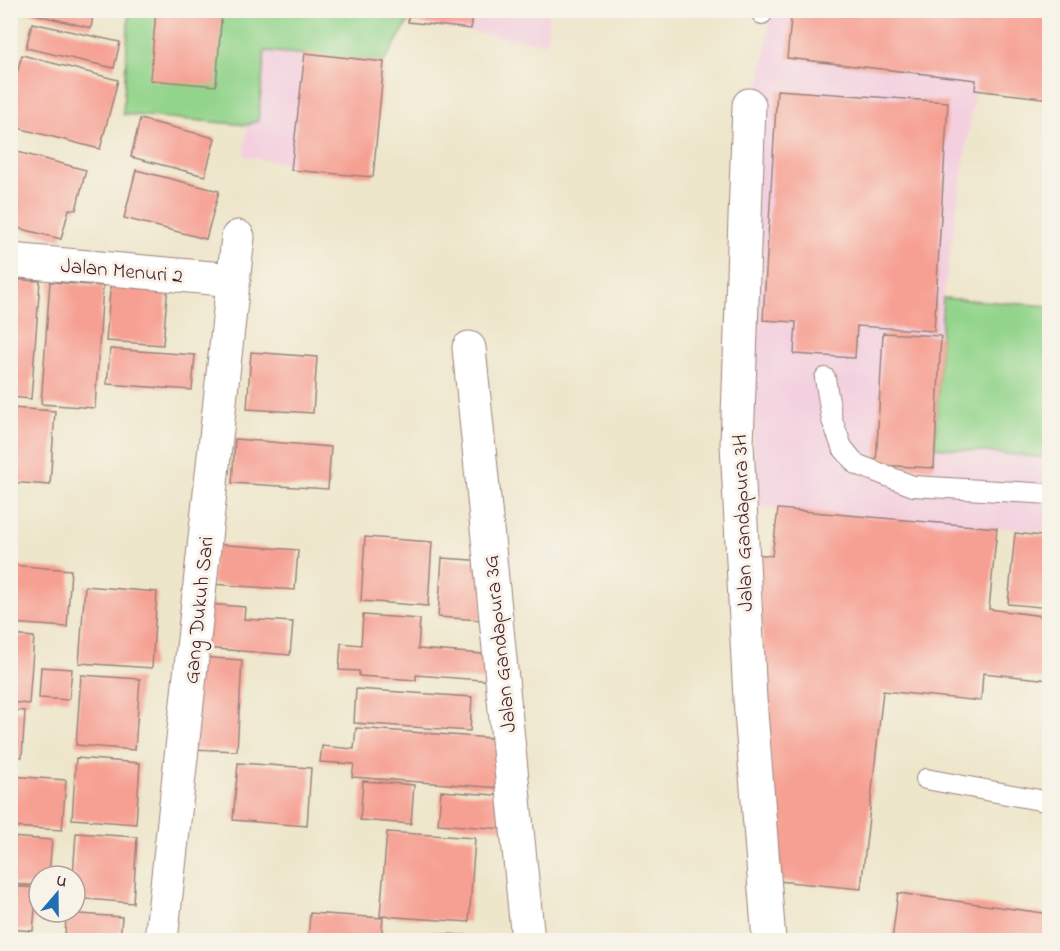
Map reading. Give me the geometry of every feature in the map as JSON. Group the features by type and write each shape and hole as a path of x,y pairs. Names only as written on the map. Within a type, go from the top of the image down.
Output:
{"street":[{"name":"Jalan Gandapura 3H","path":"749,105 737,444 750,699 769,940"},
{"name":"Gang Dukuh Sari","path":"161,940 238,237"},
{"name":"Jalan Menuri 2","path":"10,260 234,280"},
{"name":"Jalan Gandapura 3G","path":"469,348 528,940"}],"lane":[{"path":"825,378 832,420 842,447 856,464 913,486 1050,494"},
{"path":"926,779 1050,802"}],"shaded area":[{"path":"129,11 549,11 547,44 408,22 384,62 373,177 291,170 290,164 244,156 247,125 123,114"},
{"path":"771,11 984,11 975,90 943,298 935,447 1049,458 1049,532 752,507 759,93"}],"green space":[{"path":"129,11 409,11 408,22 384,62 265,51 258,121 247,125 123,114"},
{"path":"943,298 1049,306 1049,458 935,447"}],"building":[{"path":"17,10 94,10 91,28"},
{"path":"156,10 222,10 216,86 150,80"},
{"path":"409,10 474,10 471,29 408,22"},
{"path":"792,10 1050,10 1050,99 975,90 976,80 787,58"},
{"path":"32,23 120,42 114,68 26,48"},
{"path":"305,53 384,62 373,177 291,170"},
{"path":"22,55 118,80 100,149 10,126 10,97"},
{"path":"777,90 948,102 934,331 857,326 855,358 794,354 796,322 763,320"},
{"path":"140,119 215,138 205,176 131,157"},
{"path":"10,150 86,170 76,210 69,209 61,239 10,226 10,204 13,194 10,193"},
{"path":"136,170 219,191 206,239 124,218"},
{"path":"10,279 40,281 31,399 10,397"},
{"path":"111,279 168,283 163,345 106,341"},
{"path":"50,282 103,286 95,408 41,404"},
{"path":"883,333 941,336 934,468 876,465"},
{"path":"110,349 195,355 192,390 107,384"},
{"path":"251,352 317,357 313,413 247,409"},
{"path":"10,408 55,411 50,485 10,482"},
{"path":"235,439 331,447 328,489 232,483"},
{"path":"778,509 997,528 989,609 1050,617 1050,680 983,673 981,701 883,691 861,889 778,881 757,554 772,556"},
{"path":"1015,533 1050,537 1050,608 1008,604"},
{"path":"365,537 432,542 428,606 361,601"},
{"path":"215,544 298,550 295,590 212,584"},
{"path":"442,558 486,561 481,620 438,617"},
{"path":"10,565 71,570 67,627 10,623"},
{"path":"85,586 157,592 152,668 79,663"},
{"path":"207,604 245,607 244,619 293,622 290,655 203,648"},
{"path":"363,615 420,619 418,649 496,655 494,681 416,675 416,680 359,676 359,671 339,670 341,643 361,645"},
{"path":"10,635 34,637 29,704 10,702"},
{"path":"198,657 242,660 237,751 192,749"},
{"path":"41,667 72,669 69,700 39,698"},
{"path":"81,675 140,679 135,750 76,745"},
{"path":"356,689 472,697 470,731 354,723"},
{"path":"10,710 25,711 22,757 10,756"},
{"path":"356,728 504,739 501,788 352,777 354,764 320,762 322,746 354,749"},
{"path":"76,758 140,763 136,824 72,819"},
{"path":"238,763 311,768 307,826 233,820"},
{"path":"10,776 66,780 62,830 10,827"},
{"path":"363,781 414,785 411,824 360,820"},
{"path":"441,791 508,796 505,829 438,824"},
{"path":"387,832 475,838 469,922 380,916"},
{"path":"76,833 137,837 133,903 87,899 87,864 74,864"},
{"path":"10,837 52,840 50,864 27,864 27,885 10,884"},
{"path":"10,886 27,887 27,924 34,924 33,931 10,929"},
{"path":"898,893 1050,914 1050,940 892,940"},
{"path":"310,913 383,918 381,940 308,940"},
{"path":"87,914 122,917 120,940 65,940 66,924 87,924"},
{"path":"433,933 503,938 503,940 433,940"}]}
